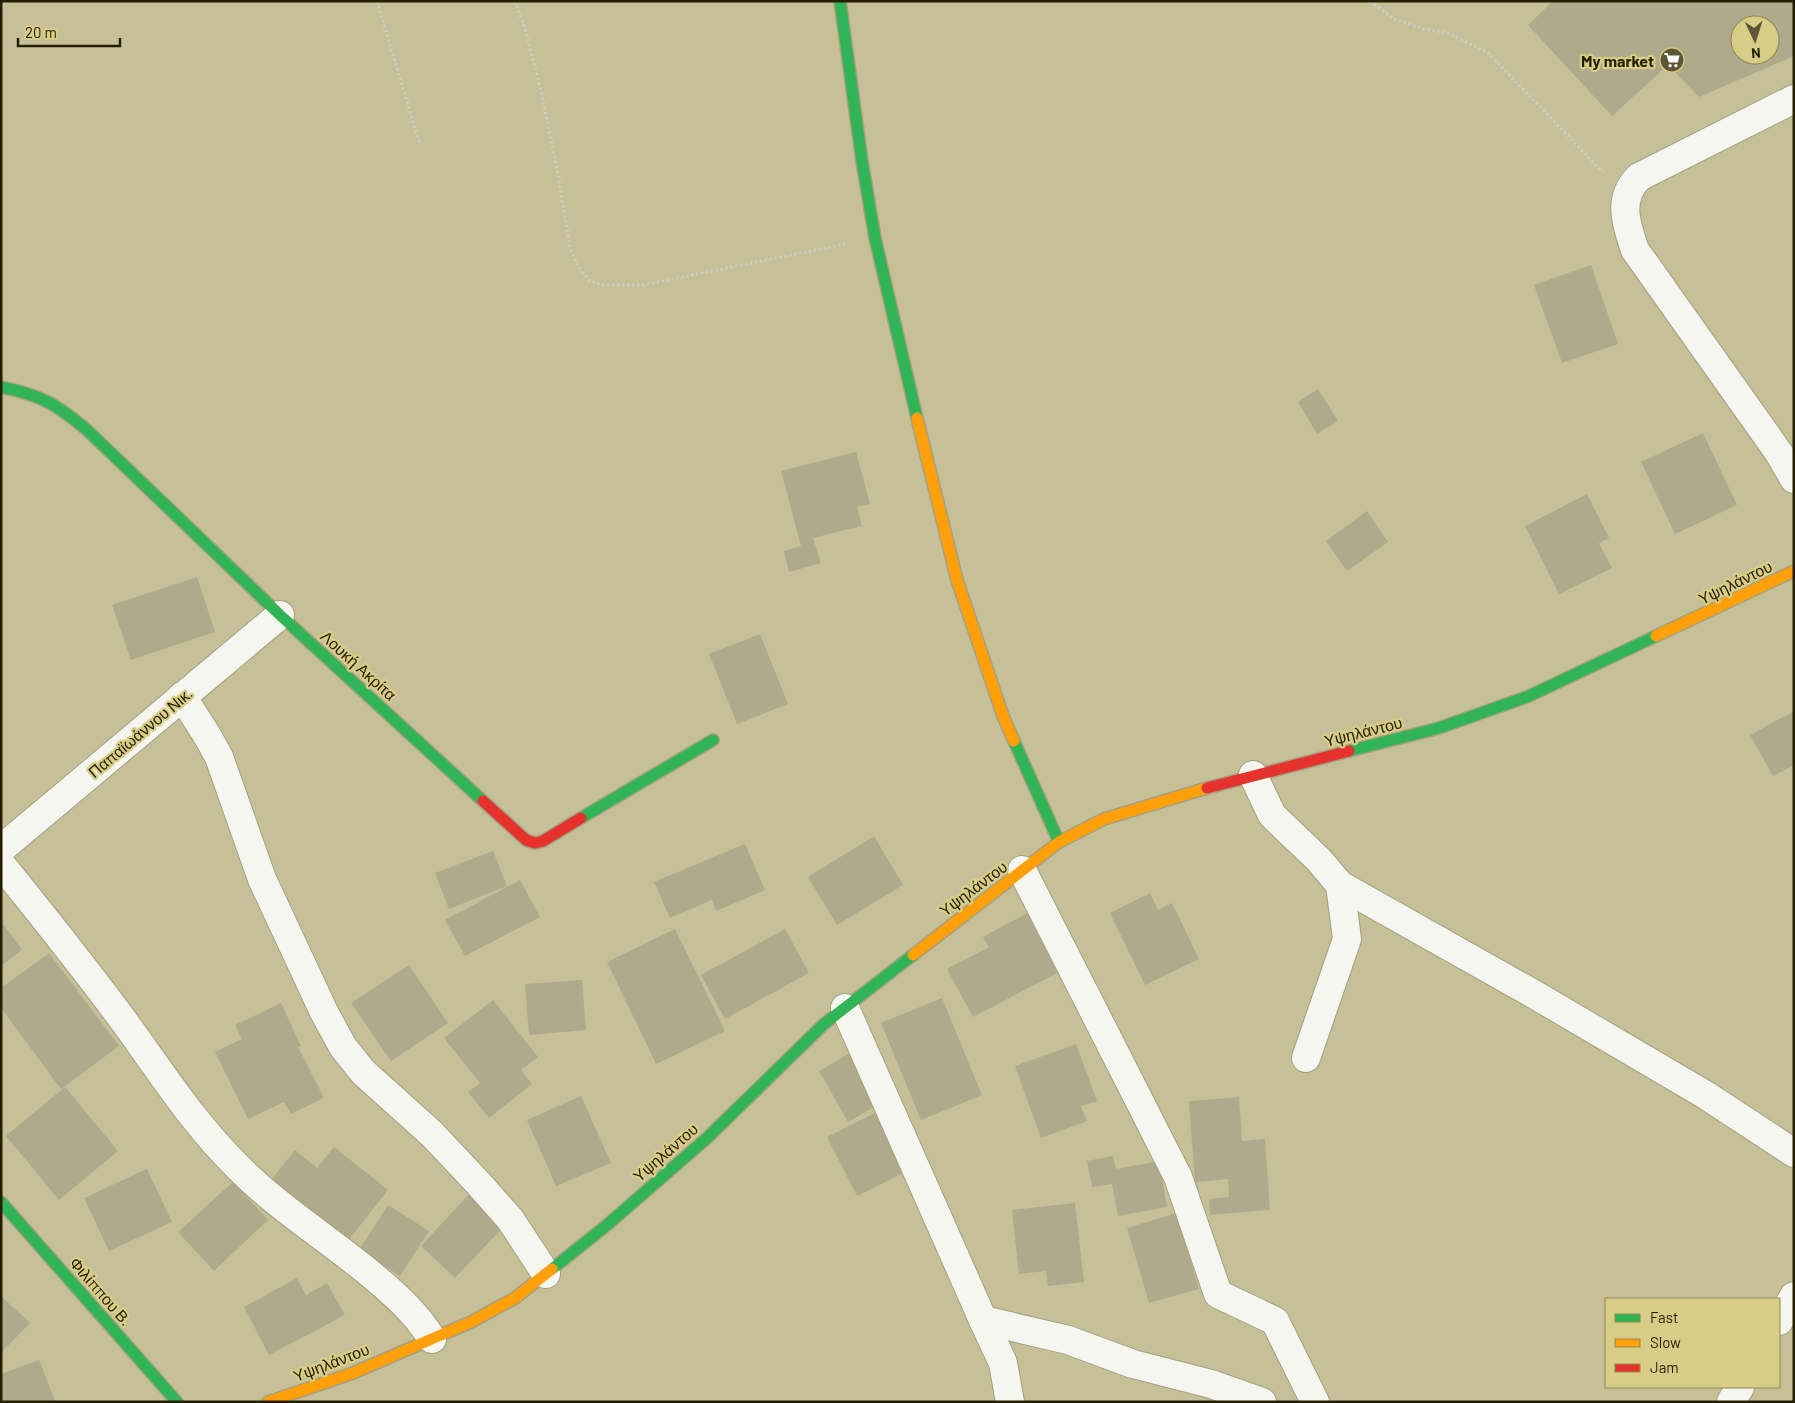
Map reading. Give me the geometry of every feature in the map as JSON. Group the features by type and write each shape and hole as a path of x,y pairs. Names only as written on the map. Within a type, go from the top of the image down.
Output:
{"street":[{"path":"840,1 862,161 875,238 899,345 957,580 1002,716 1059,842"},
{"path":"1794,99 1649,171 1631,185 1626,196 1626,218 1635,250 1779,453 1794,479"},
{"name":"Λουκή Ακρίτα","path":"1,387 25,392 48,401 64,411 156,495 280,615 526,840 535,843 543,841 713,740"},
{"name":"Υψηλάντου","path":"268,1402 353,1373 432,1339 498,1308 527,1290 607,1225 707,1138 824,1024 1059,842 1104,819 1119,814 1253,775 1439,728 1529,696 1794,571"},
{"name":"Παπαϊωάννου Νικ.","path":"1,849 280,615"},
{"path":"182,696 200,722 219,757 262,879 324,1012 343,1047 363,1072 432,1134 479,1184 510,1220 546,1274"},
{"path":"1253,775 1272,816 1319,860 1340,885 1537,996 1704,1094 1794,1153"},
{"path":"1,864 88,973 185,1105 221,1150 266,1194 336,1246 393,1294 423,1324 432,1339"},
{"path":"1022,870 1178,1177 1218,1294 1275,1321 1316,1402"},
{"path":"1306,1058 1347,939 1340,885"},
{"path":"844,1008 1003,1363 1010,1402"},
{"name":"Φιλίππου Β.","path":"1,1202 177,1402"},
{"path":"1780,1319 1794,1296"},
{"path":"983,1320 1068,1340 1133,1364 1211,1384 1262,1402"},
{"path":"1731,1402 1739,1388"}],"path":[{"path":"377,1 420,144"},
{"path":"515,1 538,78 558,174 570,248 577,265 589,280 602,285 643,285 875,238"},
{"path":"1370,1 1394,19 1424,29 1448,33 1487,52 1626,196"}],"building":[{"name":"My market","path":"1553,1 1794,1 1794,56 1780,62 1780,15 1730,15 1730,65 1773,65 1699,97 1668,65 1612,116 1528,25"},
{"path":"1591,265 1618,344 1562,363 1534,285"},
{"path":"1318,389 1338,421 1317,434 1298,402"},
{"path":"1703,433 1737,505 1675,534 1641,462"},
{"path":"856,452 870,504 857,507 862,526 813,538 821,563 789,572 784,551 801,546 781,471"},
{"path":"1587,494 1609,538 1599,543 1612,568 1559,594 1525,526"},
{"path":"1367,511 1388,542 1347,571 1326,541"},
{"path":"197,577 215,632 131,660 112,605"},
{"path":"760,634 788,704 737,724 709,654"},
{"path":"1794,711 1794,765 1773,776 1750,735"},
{"path":"874,836 903,885 837,925 808,877"},
{"path":"745,844 765,890 716,911 712,900 670,918 654,882"},
{"path":"493,851 507,886 449,909 435,873"},
{"path":"520,880 540,917 465,956 445,920"},
{"path":"1150,893 1158,910 1172,903 1199,959 1145,985 1110,913"},
{"path":"1033,910 1065,969 973,1017 947,969 989,947 983,937"},
{"path":"1,921 22,950 1,966"},
{"path":"675,929 725,1031 656,1064 607,962"},
{"path":"785,929 809,973 725,1019 701,975"},
{"path":"49,953 119,1046 61,1089 1,1008 1,988"},
{"path":"409,965 448,1023 391,1061 351,1003"},
{"path":"582,980 586,1030 529,1035 525,984"},
{"path":"942,998 982,1095 921,1120 881,1023"},
{"path":"493,1000 538,1057 521,1070 532,1084 489,1118 468,1092 480,1083 444,1038"},
{"path":"281,1003 301,1046 298,1047 324,1098 291,1114 284,1102 248,1119 215,1052 242,1039 235,1025"},
{"path":"1076,1044 1097,1101 1081,1106 1087,1121 1041,1138 1015,1066"},
{"path":"855,1050 884,1101 848,1122 819,1071"},
{"path":"65,1087 118,1151 59,1200 6,1136"},
{"path":"581,1096 611,1163 556,1186 527,1120"},
{"path":"1239,1097 1242,1141 1265,1139 1270,1210 1210,1215 1209,1199 1229,1197 1228,1179 1195,1182 1189,1101"},
{"path":"881,1110 911,1169 857,1196 827,1137"},
{"path":"334,1147 388,1190 347,1242 270,1181 295,1150 317,1168"},
{"path":"1113,1156 1116,1169 1159,1161 1167,1207 1118,1216 1112,1184 1092,1187 1087,1161"},
{"path":"147,1169 172,1222 109,1251 84,1198"},
{"path":"233,1182 268,1220 214,1271 178,1232"},
{"path":"471,1192 506,1224 455,1278 421,1246"},
{"path":"1075,1203 1084,1282 1048,1286 1046,1271 1019,1274 1012,1210"},
{"path":"388,1205 429,1231 400,1276 359,1250"},
{"path":"1177,1213 1199,1289 1149,1303 1127,1228"},
{"path":"297,1278 306,1295 327,1283 345,1315 269,1355 244,1307"},
{"path":"1,1296 30,1323 1,1353"},
{"path":"39,1360 55,1401 1,1402 1,1374"}],"traffic: fast":[{"path":"840,1 862,161 875,238 917,418"},
{"path":"1,387 38,397 66,413 87,430 280,615 483,801"},
{"path":"1349,751 1439,728 1529,696 1656,636"},
{"path":"581,818 713,740"},
{"path":"1014,741 1059,842"},
{"path":"552,1269 607,1225 707,1138 824,1024 913,955"},
{"path":"1,1202 177,1402"}],"traffic: slow":[{"path":"917,418 957,580 1003,716 1014,741"},
{"path":"1656,636 1794,571"},
{"path":"913,955 1059,842 1104,819 1207,788"},
{"path":"268,1402 353,1373 471,1322 515,1298 552,1269"}],"traffic: jam":[{"path":"1207,788 1349,751"},
{"path":"483,801 526,840 535,843 543,841 581,818"}],"place":[{"name":"My market","path":"1672,60"}]}
